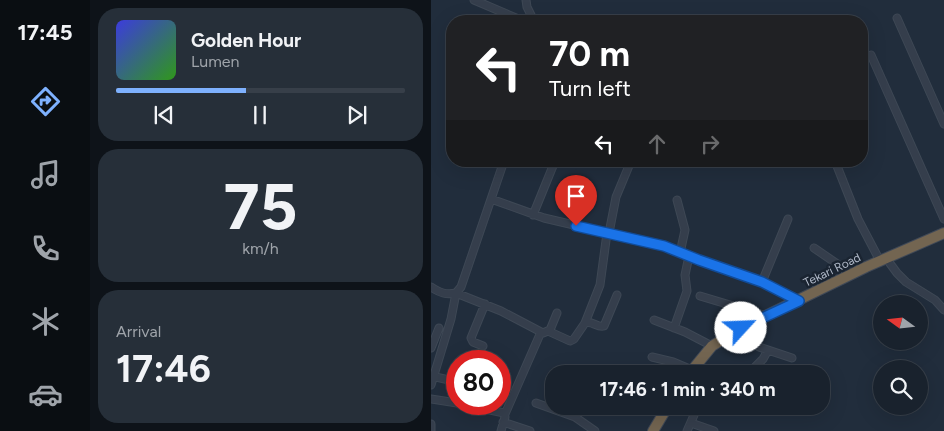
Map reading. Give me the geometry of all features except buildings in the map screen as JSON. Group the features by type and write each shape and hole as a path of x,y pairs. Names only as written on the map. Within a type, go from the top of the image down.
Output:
{"highway":[{"name":"Tekari Road","path":"697,365 712,346 736,331 883,259 944,233"},
{"path":"653,431 663,415"}],"street":[{"path":"475,0 509,15"},
{"path":"526,0 531,15"},
{"path":"897,18 944,124"},
{"path":"871,55 944,219"},
{"path":"431,385 432,376 451,320 456,293 461,287 502,167"},
{"path":"533,215 553,167"},
{"path":"431,288 441,293 456,293 485,304 545,332 570,341 574,339 585,323 600,285 616,197 628,167"},
{"path":"837,167 858,218 883,259 906,282 935,300 944,310"},
{"path":"491,199 533,215 652,242 762,282 799,301"},
{"path":"677,200 685,230 680,253"},
{"path":"762,282 788,219"},
{"path":"814,248 852,274"},
{"path":"674,328 687,291 685,275 689,256"},
{"path":"585,323 590,322 604,326 617,295"},
{"path":"700,296 767,316"},
{"path":"483,346 473,342 471,338 485,304"},
{"path":"501,431 504,418 545,332 557,313"},
{"path":"654,320 712,346"},
{"path":"431,348 439,328"},
{"path":"736,331 753,343 792,358"},
{"path":"757,365 768,350"},
{"path":"652,357 678,365"},
{"path":"432,376 446,379"},
{"path":"431,399 446,401"},
{"path":"536,403 575,417 586,429 595,431"},
{"path":"501,415 530,431"},
{"path":"687,431 694,415"},
{"path":"691,423 714,431"},
{"path":"431,424 431,431"}],"route":[{"path":"576,226 664,246 762,282 799,301 741,328"}]}
